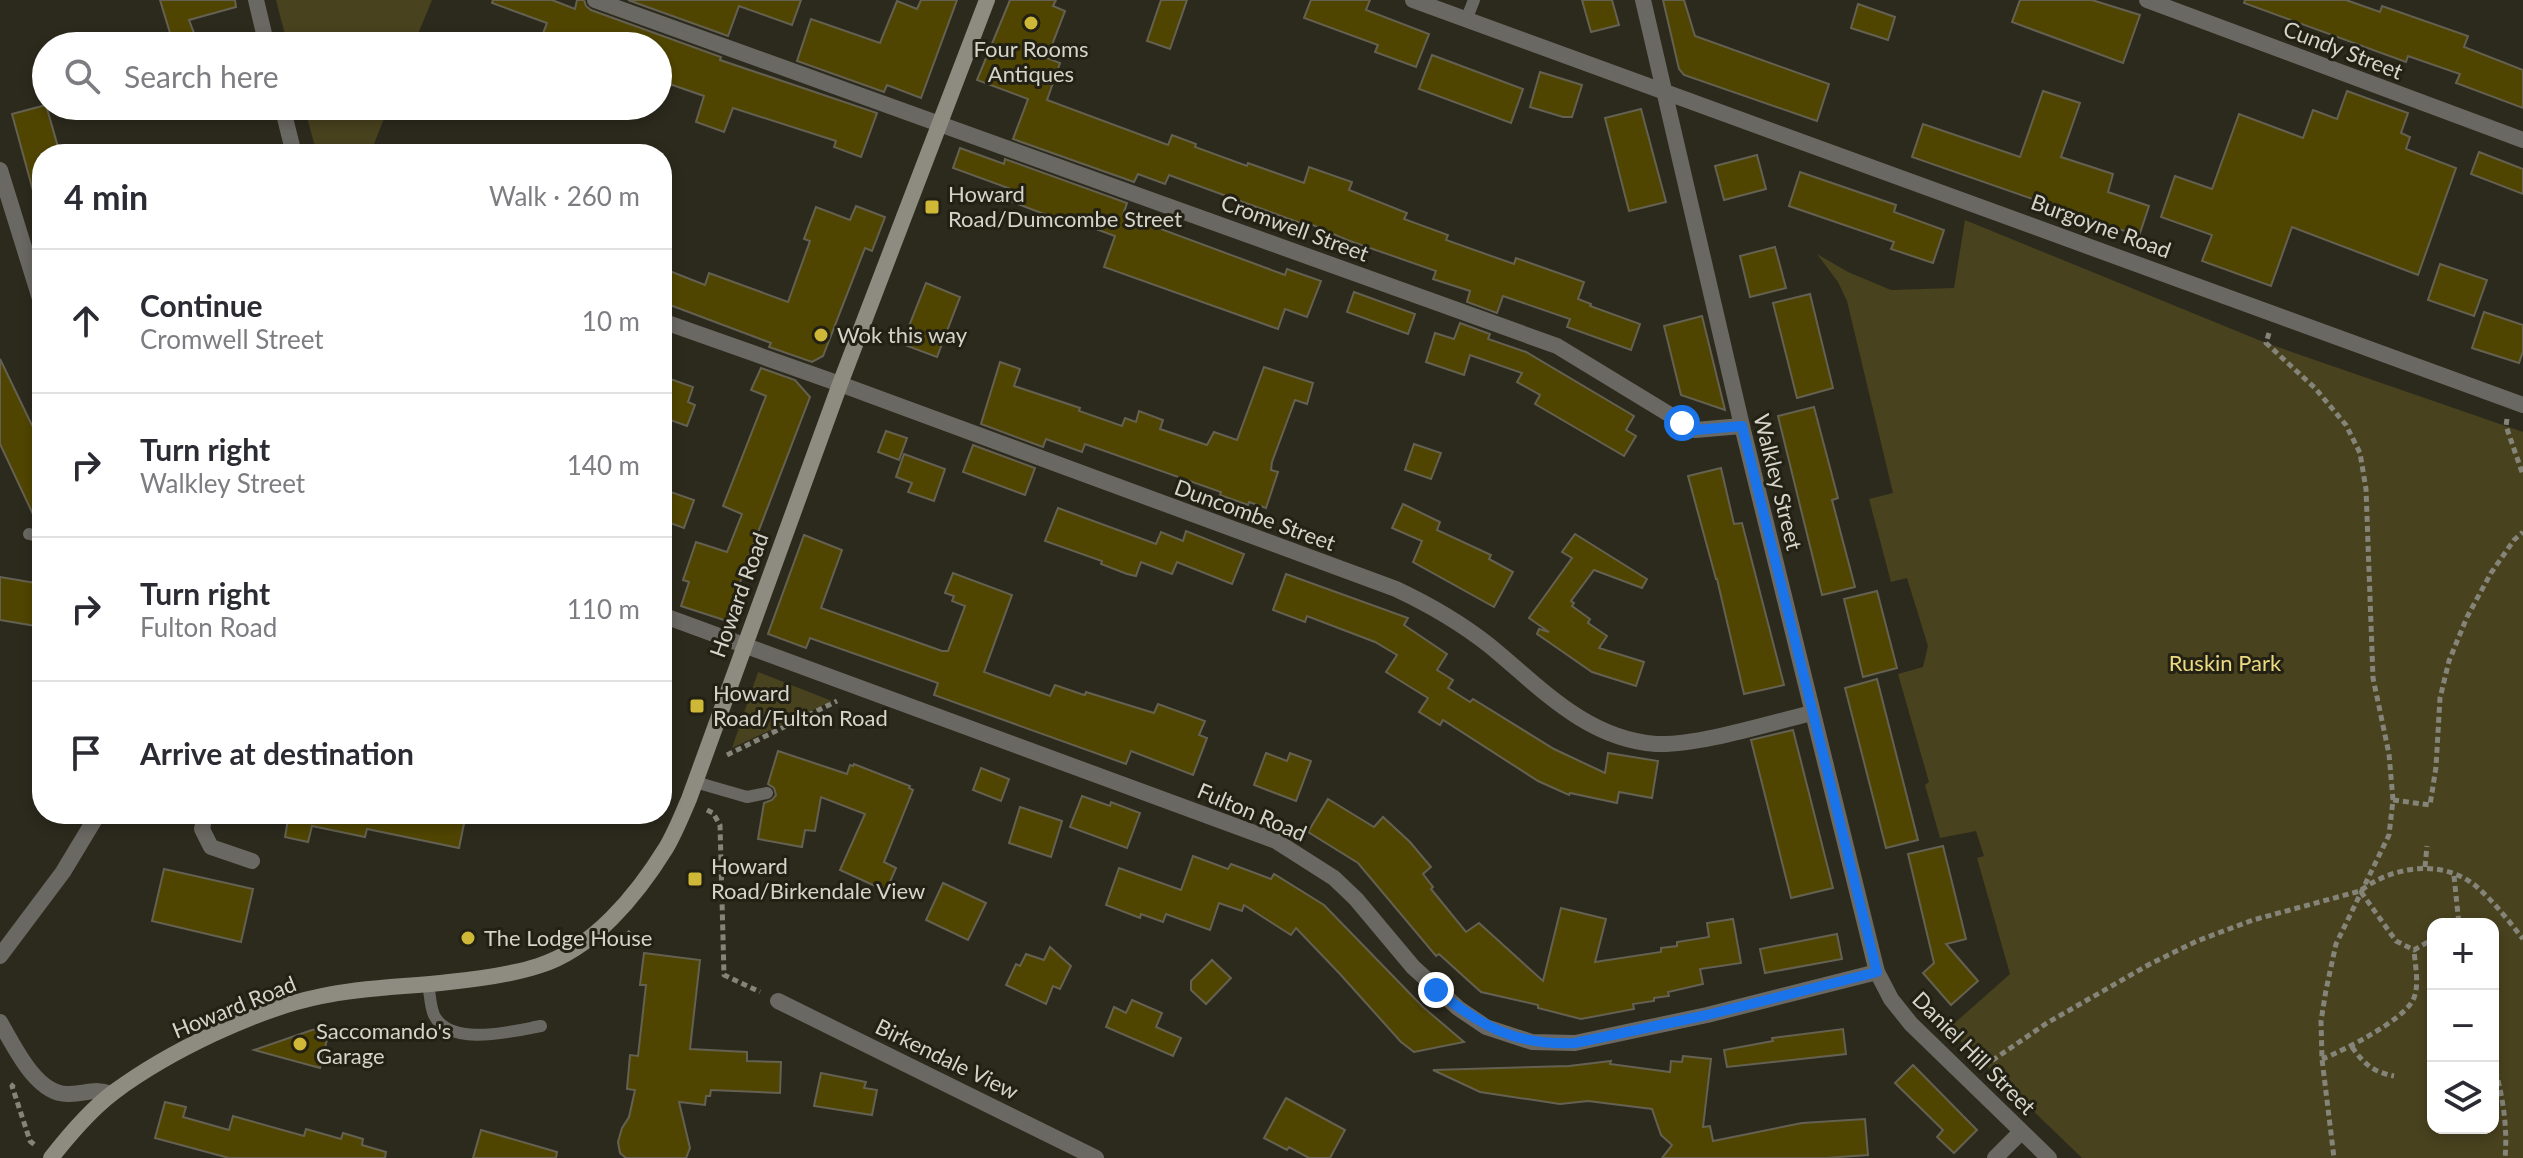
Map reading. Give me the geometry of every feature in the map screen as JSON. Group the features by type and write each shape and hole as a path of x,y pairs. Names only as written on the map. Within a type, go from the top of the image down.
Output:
{"street":[{"path":"256,0 264,32"},
{"name":"Cromwell Street","path":"595,0 1557,346 1695,430 1742,426"},
{"name":"Howard Road","path":"45,1154 111,1094 176,1054 285,1006 364,989 428,984 541,965 576,946 607,923 634,893 666,848 689,799 840,384 987,0"},
{"name":"Burgoyne Road","path":"1413,0 2516,402"},
{"name":"Walkley Street","path":"1643,0 1742,426 1877,972"},
{"name":"Cundy Street","path":"2147,0 2523,140"},
{"path":"286,120 292,144"},
{"path":"0,170 8,228 32,282"},
{"name":"Duncombe Street","path":"672,325 1396,589 1435,608 1467,629 1561,707 1618,735 1656,744 1695,740 1812,713"},
{"name":"Fulton Road","path":"672,619 1276,841 1334,878 1356,899 1413,967 1458,1008 1486,1027 1532,1042 1575,1043 1877,972"},
{"path":"0,956 63,872 92,824"},
{"path":"203,824 202,829 211,847 252,861"},
{"name":"Daniel Hill Street","path":"1877,972 1891,999 1911,1024 2049,1158"},
{"name":"Birkendale View","path":"778,1001 1096,1158"},
{"path":"0,1022 44,1087 65,1095 99,1089 111,1094"},
{"path":"1995,1158 2021,1132"}],"lane":[{"path":"1466,20 1474,0"},
{"path":"695,782 747,797 767,793"},
{"path":"428,984 434,1015 445,1028 466,1035 541,1026"}],"path":[{"path":"2276,313 2266,343 2315,388 2346,425 2360,453 2366,489 2373,678 2389,754 2393,800 2389,835 2336,944 2321,1021 2322,1059 2334,1158"},
{"path":"2516,402 2506,426 2523,475"},
{"path":"2393,800 2430,805 2436,767 2440,698 2449,661 2467,617 2491,573 2523,532"},
{"path":"703,757 720,758 837,701 848,685"},
{"path":"689,799 713,813 720,825 724,975 778,1001"},
{"path":"2425,867 2427,846"},
{"path":"1969,1081 1989,1060 2161,958 2253,920 2360,891 2375,879 2393,872 2425,867 2454,875 2474,885 2523,939"},
{"path":"2454,875 2457,918"},
{"path":"2360,891 2396,941 2414,950"},
{"path":"2414,950 2427,942"},
{"path":"2322,1059 2352,1047 2403,1014 2414,999 2414,950"},
{"path":"2352,1047 2365,1065 2378,1073 2394,1076"},
{"path":"26,1064 12,1086 30,1141 45,1154"},
{"path":"2499,1100 2507,1141 2505,1158"}],"green space":[{"path":"276,0 432,0 419,32 284,32"},
{"path":"308,120 383,120 374,144 314,144"},
{"name":"Ruskin Park","path":"1965,220 2266,343 2523,432 2523,1158 2082,1158 1948,1029 2010,974 1977,858 1984,856 1976,831 1940,838 1925,785 1929,782 1898,674 1923,667 1928,646 1907,578 1891,582 1869,499 1893,493 1847,301 1838,282 1817,254 1848,272 1891,290 1954,288"},
{"path":"758,672 832,701 732,748"}],"building":[{"path":"160,0 235,0 236,7 189,20 194,32 170,32"},
{"path":"493,0 552,0 575,9 577,0 584,0 591,10 652,32 544,32 547,23 492,3"},
{"path":"628,0 801,0 792,25 739,6 728,36"},
{"path":"921,0 957,0 921,98 887,85 884,92 797,61 811,19 880,43 897,1 917,9"},
{"path":"1010,0 1056,0 1053,6 1065,11 1047,58 1060,63 1047,100 1168,145 1172,135 1247,166 1248,163 1304,183 1309,167 1352,182 1349,190 1407,213 1404,219 1448,235 1446,240 1514,264 1516,258 1584,282 1578,299 1640,324 1631,350 1567,327 1570,319 1503,296 1497,313 1467,302 1470,291 1433,279 1436,271 1347,240 1304,221 1303,224 1169,175 1165,184 1138,174 1134,182 1013,139 1028,99 977,80"},
{"path":"1161,0 1187,0 1170,49 1147,41"},
{"path":"1311,0 1370,0 1366,10 1429,34 1416,67 1375,52 1378,45 1304,18"},
{"path":"1582,0 1612,0 1619,25 1591,32"},
{"path":"1663,0 1684,0 1695,36 1829,84 1817,121 1684,75 1679,69"},
{"path":"2020,0 2092,0 2140,15 2123,63 2012,22"},
{"path":"2245,0 2346,0 2380,12 2382,6 2468,36 2464,47 2523,70 2523,108 2456,83 2460,74 2408,56 2406,62 2244,3"},
{"path":"1858,4 1895,17 1888,40 1851,28"},
{"path":"672,39 721,57 720,60 877,113 861,157 834,147 836,141 733,108 724,132 696,122 704,96 672,85"},
{"path":"1432,55 1523,89 1511,123 1419,89"},
{"path":"1540,72 1582,85 1572,117 1530,107"},
{"path":"2043,91 2080,103 2061,157 2113,174 2108,192 2149,206 2139,236 1912,157 1923,124 2020,157"},
{"path":"2347,91 2408,113 2401,133 2410,137 2406,149 2456,168 2418,275 2292,227 2271,286 2202,261 2212,235 2161,217 2175,176 2212,189 2239,114 2303,138 2313,110 2337,119"},
{"path":"32,109 32,120 50,120 57,144 32,144 32,187 12,114"},
{"path":"1641,109 1666,202 1629,211 1605,118"},
{"path":"960,148 1004,164 1005,159 1127,203 1123,215 1285,275 1287,269 1321,281 1307,317 1285,309 1278,329 1104,267 1115,236 1007,200 1011,189 953,168"},
{"path":"2479,152 2523,169 2523,194 2471,174"},
{"path":"1757,155 1766,189 1724,200 1715,166"},
{"path":"1800,172 1896,205 1894,212 1944,230 1933,263 1891,249 1894,242 1789,206"},
{"path":"856,206 885,217 872,251 865,248 823,356 812,362 672,306 672,272 705,285 709,273 788,302 810,241 804,239 816,207 850,220"},
{"path":"1775,247 1786,288 1750,297 1740,256"},
{"path":"2440,264 2487,280 2474,316 2428,300"},
{"path":"926,283 960,297 937,357 902,344"},
{"path":"1354,292 1415,314 1408,334 1347,312"},
{"path":"1810,294 1833,388 1797,398 1773,303"},
{"path":"2484,312 2523,325 2523,351 2519,363 2472,348"},
{"path":"1702,316 1725,410 1681,395 1664,326"},
{"path":"1460,323 1490,334 1488,339 1526,352 1634,416 1626,430 1636,436 1624,456 1535,404 1540,395 1517,382 1522,373 1470,355 1464,375 1426,362 1435,333 1454,339"},
{"path":"0,359 32,425 32,512 0,444"},
{"path":"1000,362 1020,369 1014,386 1122,426 1125,418 1136,422 1139,411 1163,420 1160,429 1207,445 1214,432 1237,440 1264,367 1313,383 1307,404 1295,400 1272,462 1271,470 1278,472 1266,508 1249,502 1248,505 1220,495 1221,492 1085,444 1082,452 1046,439 1043,447 981,424"},
{"path":"761,368 795,380 810,397 727,621 681,606 689,582 683,580 696,542 727,552 742,514 723,506 766,396 751,390"},
{"path":"672,380 693,387 688,402 695,405 687,426 672,421"},
{"path":"1814,407 1838,498 1832,500 1855,587 1822,595 1778,416"},
{"path":"886,431 907,438 899,460 878,452"},
{"path":"1414,444 1441,453 1431,479 1405,470"},
{"path":"973,445 1035,468 1025,495 963,472"},
{"path":"904,454 945,469 934,501 908,492 912,483 896,477"},
{"path":"1721,468 1734,524 1742,523 1784,685 1744,694 1717,579 1688,476"},
{"path":"672,492 694,500 684,528 672,524"},
{"path":"1403,504 1440,522 1437,530 1491,555 1489,559 1513,572 1494,607 1413,562 1422,541 1392,528"},
{"path":"1058,508 1156,544 1161,532 1183,541 1186,531 1244,554 1232,584 1177,562 1172,574 1141,562 1136,576 1127,574 1101,564 1102,561 1045,541"},
{"path":"1575,534 1647,579 1642,588 1594,570 1571,601 1574,603 1572,606 1590,619 1588,623 1607,636 1599,648 1644,662 1636,686 1592,672 1537,634 1539,629 1549,632 1529,618 1572,558 1562,552"},
{"path":"804,535 842,550 821,608 942,651 948,651 965,606 952,601 954,596 945,593 953,573 1012,595 984,672 1050,696 1055,685 1154,713 1158,704 1205,721 1199,735 1207,738 1193,775 1131,751 1126,764 934,695 938,683 810,638 806,648 768,634"},
{"path":"1286,574 1408,618 1404,625 1447,654 1437,670 1453,680 1448,688 1470,702 1473,699 1554,749 1605,773 1608,753 1658,761 1652,798 1619,792 1617,803 1569,795 1538,781 1443,720 1440,725 1419,712 1428,698 1386,672 1397,655 1375,642 1307,616 1305,622 1273,610"},
{"path":"0,577 32,582 32,625 0,620"},
{"path":"1877,591 1897,668 1863,677 1844,599"},
{"path":"1877,679 1918,840 1886,848 1845,688"},
{"path":"1793,730 1833,888 1791,898 1751,740"},
{"path":"778,751 847,774 850,765 854,764 910,786 913,790 884,862 896,868 886,891 840,870 865,814 821,797 815,831 805,830 802,847 758,839 764,803 776,795 774,788 768,784"},
{"path":"1266,753 1287,761 1290,753 1311,761 1296,801 1254,785"},
{"path":"981,768 1009,779 1001,801 973,790"},
{"path":"1082,796 1140,813 1127,848 1070,827"},
{"path":"1328,799 1374,827 1383,817 1431,867 1423,874 1433,887 1431,889 1466,932 1479,923 1543,981 1561,908 1606,919 1595,962 1661,952 1661,948 1677,946 1677,942 1709,937 1707,923 1733,919 1741,963 1700,969 1703,984 1668,992 1669,996 1654,998 1654,1001 1633,1004 1634,1009 1581,1019 1481,992 1439,954 1436,956 1358,863 1308,832"},
{"path":"1020,807 1062,821 1051,857 1009,843"},
{"path":"287,824 464,824 459,848 367,829 365,837 312,826 308,842 285,837"},
{"path":"1943,846 1966,939 1946,944 1978,981 1951,1005 1923,973 1934,963 1908,854"},
{"path":"1193,856 1228,869 1231,864 1271,879 1274,874 1324,905 1423,1007 1464,1042 1414,1052 1401,1042 1296,928 1291,935 1244,905 1242,911 1219,903 1210,930 1166,914 1163,922 1141,914 1140,918 1106,905 1119,868 1181,890"},
{"path":"164,869 253,889 241,942 152,921"},
{"path":"943,883 986,903 968,940 926,920"},
{"path":"1837,934 1842,959 1765,973 1760,949"},
{"path":"1050,947 1071,966 1060,989 1053,986 1046,1004 1006,985 1016,964 1020,966 1026,954 1044,960"},
{"path":"644,953 700,960 690,1049 747,1052 747,1061 781,1062 780,1093 711,1090 710,1096 706,1096 705,1105 679,1102 690,1148 686,1158 626,1158 620,1153 618,1142 629,1117 635,1090 627,1089 630,1055 638,1056 646,985 640,985"},
{"path":"1212,960 1231,978 1206,1004 1191,990 1191,981"},
{"path":"1132,1000 1162,1013 1156,1027 1181,1038 1173,1056 1106,1027 1114,1007 1126,1013"},
{"name":"Saccomando's Garage","path":"330,1027 320,1068 254,1050 312,1030"},
{"path":"1843,1029 1846,1054 1727,1067 1724,1050 1773,1041 1772,1038"},
{"path":"1683,1056 1711,1059 1703,1127 1710,1126 1713,1141 1802,1123 1865,1119 1868,1155 1662,1158 1672,1145 1661,1135 1652,1109 1588,1101 1560,1104 1480,1092 1433,1070 1569,1066 1611,1061 1610,1064 1670,1072 1671,1061 1682,1062"},
{"path":"1913,1065 1977,1130 1954,1153 1937,1137 1943,1130 1895,1083"},
{"path":"821,1073 866,1082 864,1088 877,1090 872,1115 814,1106"},
{"path":"1286,1098 1345,1130 1330,1158 1309,1158 1264,1138"},
{"path":"165,1102 186,1107 183,1117 229,1130 233,1116 304,1136 306,1129 341,1139 343,1133 363,1139 362,1145 386,1152 385,1158 229,1158 155,1138"},
{"path":"481,1130 557,1152 556,1158 473,1158"}],"place":[{"name":"Four Rooms Antiques","path":"1031,23"},
{"name":"Howard Road/Dumcombe Street","path":"932,207"},
{"name":"Wok this way","path":"821,335"},
{"name":"Howard Road/Fulton Road","path":"697,706"},
{"name":"Howard Road/Birkendale View","path":"695,879"},
{"name":"The Lodge House","path":"468,938"},
{"name":"Saccomando's Garage","path":"300,1044"}],"route":[{"path":"1436,990 1486,1027 1532,1042 1555,1044 1575,1043 1707,1015 1877,972 1742,426 1695,430 1682,423"}]}
